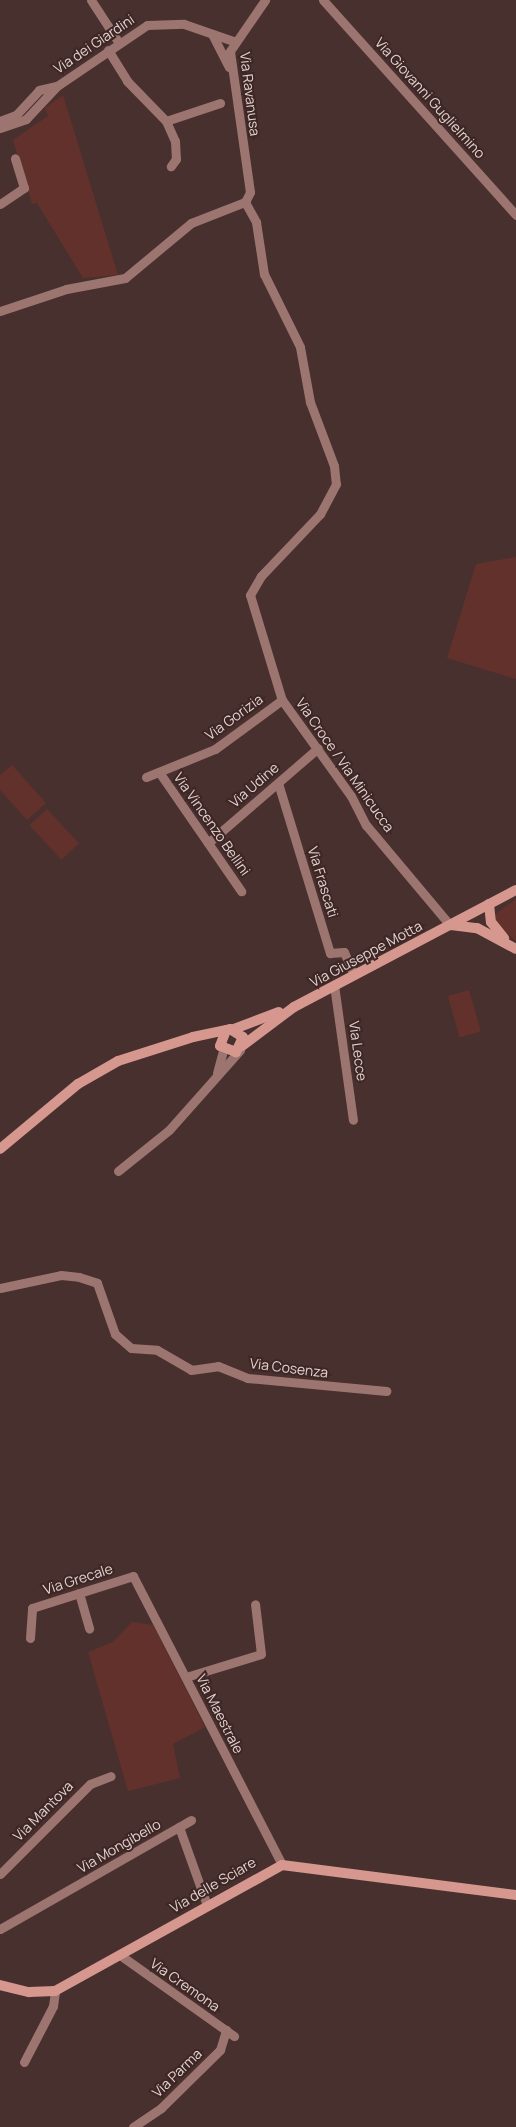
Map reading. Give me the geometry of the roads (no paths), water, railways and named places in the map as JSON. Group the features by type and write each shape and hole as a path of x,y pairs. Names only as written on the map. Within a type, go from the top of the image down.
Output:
{"main road":[{"name":"Via Giuseppe Motta","path":"294,1006 516,890"},
{"path":"490,904 496,930"},
{"path":"473,913 477,928"},
{"path":"473,913 496,930 516,949"},
{"path":"450,925 477,928 516,949"},
{"path":"0,1149 101,1070 171,1046 230,1030 294,1006"},
{"path":"171,1046 206,1040 222,1048 241,1048 294,1006"},
{"path":"222,1048 220,1037 230,1030"},
{"path":"230,1030 243,1038 241,1048"},
{"path":"282,1865 516,1895"},
{"name":"Via delle Sciare","path":"0,1985 28,1992 55,1991 282,1865"}],"street":[{"path":"91,0 118,43"},
{"name":"Via Ravanusa","path":"245,202 250,192 233,75 233,40 265,0"},
{"name":"Via Giovanni Guglielmino","path":"323,0 516,215"},
{"name":"Via dei Giardini","path":"0,128 26,119 57,86 118,43 159,21 233,40"},
{"path":"212,34 233,75"},
{"path":"108,50 128,81 166,121 175,141 176,159 172,166"},
{"name":"Via dei Giardini","path":"0,121 16,115 39,90 57,86"},
{"path":"166,121 220,102"},
{"path":"0,204 24,188 15,158"},
{"path":"0,311 66,289 125,278 191,223 245,202"},
{"name":"Via Croce / Via Minicucca","path":"245,202 256,222 267,282 294,327 310,402 336,473 334,493 320,514 251,591 282,700 318,748 366,825 450,925"},
{"name":"Via Gorizia","path":"146,778 216,749 282,700"},
{"name":"Via Udine","path":"208,843 318,748"},
{"name":"Via Vincenzo Bellini","path":"159,772 241,891"},
{"name":"Via Frascati","path":"278,783 330,952 344,952 354,975"},
{"name":"Via Lecce","path":"334,985 353,1120"},
{"path":"214,1080 222,1048"},
{"path":"118,1171 169,1130 241,1048"},
{"name":"Via Cosenza","path":"0,1288 60,1275 79,1277 97,1283 115,1334 131,1348 157,1350 191,1370 218,1366 247,1378 386,1391"},
{"name":"Via Grecale","path":"30,1638 32,1608 133,1576"},
{"name":"Via Maestrale","path":"133,1576 282,1865"},
{"path":"79,1593 88,1629"},
{"path":"186,1677 261,1654 254,1604"},
{"name":"Via Mantova","path":"0,1874 90,1784 111,1776"},
{"path":"179,1827 191,1820"},
{"name":"Via Mongibello","path":"0,1929 179,1827 207,1905"},
{"name":"Via Cremona","path":"120,1956 234,2036"},
{"path":"24,2062 53,2006 55,1991"},
{"name":"Via Parma","path":"133,2127 162,2108 220,2050 226,2030"}]}
